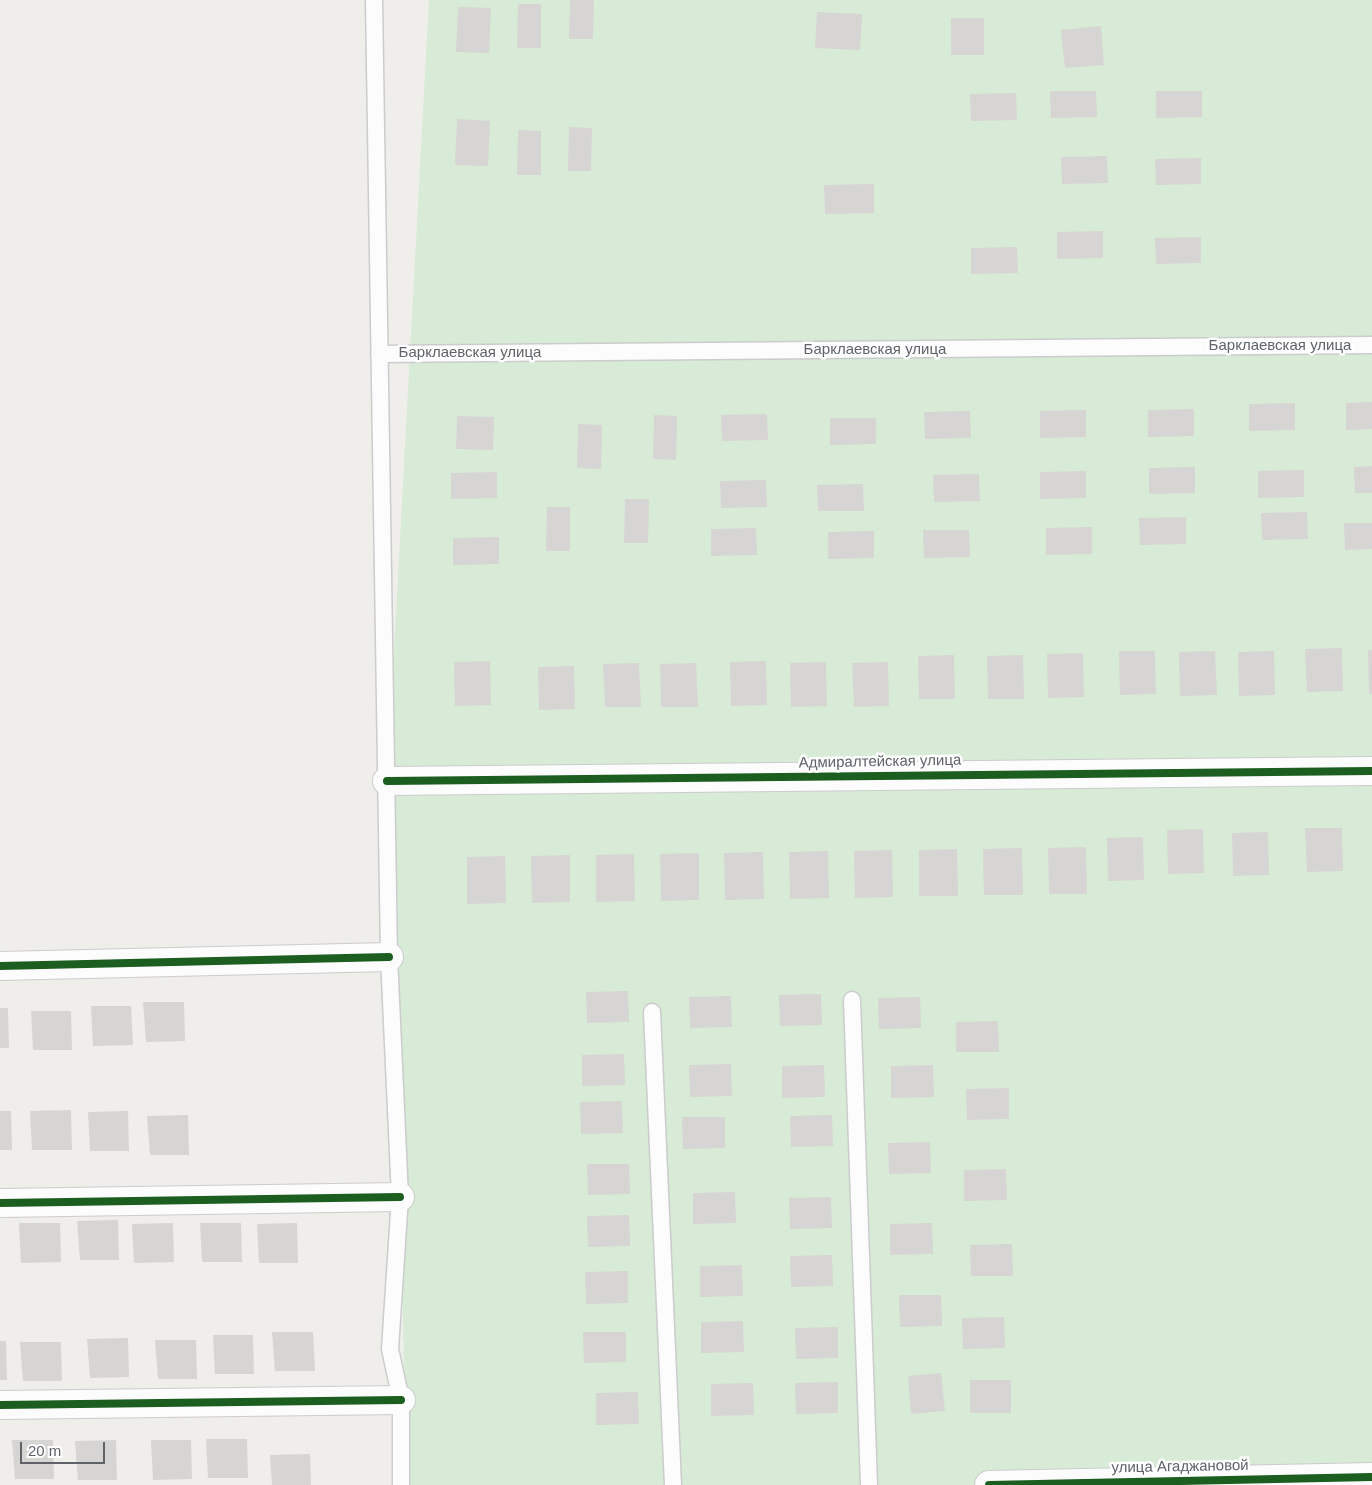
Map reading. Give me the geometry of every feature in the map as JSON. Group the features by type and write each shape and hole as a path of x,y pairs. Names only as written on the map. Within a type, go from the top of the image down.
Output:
{"street":[{"name":"Адмиралтейская улица","path":"387,780 1372,771"},
{"path":"0,966 390,957"},
{"path":"0,1203 400,1197"},
{"path":"0,1405 401,1400"},
{"name":"улица Агаджановой","path":"989,1485 1372,1476"}],"lane":[{"path":"374,0 390,957 400,1197 390,1349 401,1400 401,1485"},
{"name":"Барклаевская улица","path":"379,354 1372,345"},
{"path":"852,1000 869,1485"},
{"path":"652,1012 673,1485"}],"green space":[{"path":"429,0 1372,0 1372,1485 407,1485 387,781"}],"building":[{"path":"570,0 594,0 593,39 569,39"},
{"path":"518,4 541,4 541,48 517,48"},
{"path":"458,7 491,8 489,53 456,52"},
{"path":"817,12 862,14 860,50 815,48"},
{"path":"951,18 984,18 984,55 951,55"},
{"path":"1101,26 1104,65 1065,68 1061,30"},
{"path":"1050,91 1096,91 1097,117 1051,118"},
{"path":"1156,91 1202,91 1202,117 1156,118"},
{"path":"1016,93 1017,120 971,121 970,94"},
{"path":"457,119 490,121 488,166 455,165"},
{"path":"569,127 592,128 591,171 568,171"},
{"path":"518,130 541,131 541,175 517,175"},
{"path":"1107,156 1108,183 1062,184 1061,157"},
{"path":"1201,158 1201,184 1156,185 1155,159"},
{"path":"874,184 874,213 825,214 824,185"},
{"path":"1103,231 1103,258 1057,259 1057,232"},
{"path":"1201,237 1201,263 1156,264 1155,238"},
{"path":"1017,247 1018,273 971,274 971,248"},
{"path":"1372,402 1372,429 1346,430 1346,403"},
{"path":"1295,403 1295,430 1249,431 1249,404"},
{"path":"1194,409 1194,436 1148,437 1148,410"},
{"path":"1086,410 1086,437 1040,438 1040,411"},
{"path":"970,411 971,438 925,439 924,412"},
{"path":"767,414 768,440 722,441 721,415"},
{"path":"654,415 677,416 676,460 653,459"},
{"path":"457,416 494,417 493,450 456,449"},
{"path":"830,418 876,418 876,444 830,445"},
{"path":"578,424 602,425 601,469 577,468"},
{"path":"1372,466 1372,493 1355,493 1354,467"},
{"path":"1195,467 1195,493 1149,494 1149,468"},
{"path":"1304,470 1304,497 1258,498 1258,471"},
{"path":"1086,471 1086,498 1040,499 1040,472"},
{"path":"497,472 497,498 451,499 451,473"},
{"path":"979,474 980,501 934,502 933,475"},
{"path":"766,480 767,507 721,508 720,481"},
{"path":"863,484 864,511 818,511 817,485"},
{"path":"625,499 649,499 648,543 624,543"},
{"path":"547,507 570,507 570,551 546,551"},
{"path":"1307,512 1308,539 1262,540 1261,513"},
{"path":"1186,517 1186,544 1140,545 1139,518"},
{"path":"1344,523 1372,523 1372,549 1345,550"},
{"path":"1092,527 1092,554 1046,555 1046,528"},
{"path":"756,528 757,555 711,556 711,529"},
{"path":"923,530 969,530 970,557 924,558"},
{"path":"874,531 874,558 828,559 828,532"},
{"path":"499,537 499,564 453,565 453,538"},
{"path":"1342,648 1343,691 1307,692 1305,649"},
{"path":"1372,650 1372,694 1369,694 1368,651"},
{"path":"1119,651 1155,651 1156,694 1120,695"},
{"path":"1215,651 1217,695 1180,696 1179,652"},
{"path":"1274,651 1275,695 1239,696 1238,652"},
{"path":"1083,653 1084,697 1048,698 1047,654"},
{"path":"954,655 955,699 919,699 918,656"},
{"path":"1023,655 1024,699 988,699 987,656"},
{"path":"490,661 491,705 455,706 454,662"},
{"path":"766,661 767,705 731,706 730,662"},
{"path":"826,662 827,706 791,707 790,663"},
{"path":"888,662 889,706 854,707 852,663"},
{"path":"639,663 641,707 605,707 603,664"},
{"path":"696,663 698,707 661,707 660,664"},
{"path":"574,666 575,709 539,710 538,667"},
{"path":"1305,828 1342,828 1343,871 1307,872"},
{"path":"1203,829 1204,873 1168,874 1167,830"},
{"path":"1268,832 1269,875 1233,876 1232,833"},
{"path":"1143,837 1144,880 1108,881 1107,838"},
{"path":"1086,847 1087,894 1049,894 1048,848"},
{"path":"1022,848 1023,895 984,895 983,849"},
{"path":"957,849 958,896 919,896 919,850"},
{"path":"892,850 893,897 855,898 854,851"},
{"path":"828,851 829,898 790,899 789,852"},
{"path":"763,852 764,899 725,900 724,853"},
{"path":"699,853 699,900 661,901 660,854"},
{"path":"634,854 635,901 596,902 596,855"},
{"path":"570,855 570,902 532,903 531,856"},
{"path":"505,856 506,903 467,904 467,857"},
{"path":"628,991 629,1022 587,1023 586,992"},
{"path":"821,994 822,1025 780,1026 779,995"},
{"path":"731,996 732,1027 690,1028 689,997"},
{"path":"920,997 921,1028 879,1029 878,998"},
{"path":"143,1002 184,1002 185,1041 146,1042"},
{"path":"91,1006 131,1006 133,1045 93,1046"},
{"path":"0,1008 8,1008 9,1048 0,1048"},
{"path":"31,1011 71,1011 72,1050 33,1050"},
{"path":"998,1021 999,1052 956,1052 956,1022"},
{"path":"624,1054 625,1085 582,1086 582,1055"},
{"path":"731,1064 732,1096 690,1097 689,1065"},
{"path":"824,1065 825,1097 782,1098 782,1066"},
{"path":"933,1065 934,1097 891,1098 891,1066"},
{"path":"1009,1088 1009,1119 967,1120 966,1089"},
{"path":"622,1101 623,1133 581,1134 580,1102"},
{"path":"71,1110 72,1150 32,1150 30,1111"},
{"path":"0,1111 11,1111 12,1150 0,1150"},
{"path":"128,1111 129,1151 90,1151 88,1112"},
{"path":"188,1115 189,1155 150,1155 147,1116"},
{"path":"832,1115 833,1146 791,1147 790,1116"},
{"path":"682,1117 725,1117 725,1148 683,1149"},
{"path":"930,1142 931,1173 889,1174 888,1143"},
{"path":"587,1164 629,1164 630,1194 588,1195"},
{"path":"1006,1169 1007,1200 964,1201 964,1170"},
{"path":"735,1192 736,1223 693,1224 693,1193"},
{"path":"831,1197 832,1228 790,1229 789,1198"},
{"path":"629,1215 630,1246 588,1247 587,1216"},
{"path":"118,1220 119,1260 80,1260 77,1221"},
{"path":"19,1223 60,1223 61,1262 21,1263"},
{"path":"173,1223 174,1262 134,1263 132,1224"},
{"path":"200,1223 241,1223 242,1262 202,1262"},
{"path":"297,1223 298,1263 259,1263 257,1224"},
{"path":"932,1223 933,1254 890,1255 890,1224"},
{"path":"1012,1244 1013,1276 971,1276 970,1245"},
{"path":"832,1255 833,1286 791,1287 790,1256"},
{"path":"742,1265 743,1296 700,1297 700,1266"},
{"path":"628,1271 628,1303 586,1304 585,1272"},
{"path":"899,1295 941,1295 942,1326 900,1327"},
{"path":"1004,1317 1005,1348 963,1349 962,1318"},
{"path":"743,1321 744,1352 701,1353 701,1322"},
{"path":"838,1327 838,1358 796,1359 795,1328"},
{"path":"272,1332 313,1332 315,1371 275,1371"},
{"path":"583,1332 626,1332 626,1362 584,1363"},
{"path":"213,1335 253,1335 254,1374 215,1374"},
{"path":"128,1338 129,1377 90,1378 87,1339"},
{"path":"155,1340 196,1340 197,1379 158,1379"},
{"path":"0,1341 6,1341 7,1380 0,1380"},
{"path":"20,1342 61,1342 62,1381 23,1381"},
{"path":"941,1373 945,1411 911,1414 908,1376"},
{"path":"970,1380 1011,1380 1011,1413 970,1413"},
{"path":"838,1382 838,1413 796,1414 795,1383"},
{"path":"753,1383 754,1415 711,1416 711,1384"},
{"path":"638,1392 639,1424 596,1425 596,1393"},
{"path":"206,1439 247,1439 248,1478 208,1478"},
{"path":"12,1440 53,1440 54,1479 15,1479"},
{"path":"116,1440 117,1480 78,1480 75,1441"},
{"path":"151,1440 191,1440 192,1479 153,1480"},
{"path":"310,1454 311,1485 272,1485 270,1455"}],"cycle path":[{"path":"387,781 1372,771"},
{"path":"0,966 389,957"},
{"path":"0,1203 400,1197"},
{"path":"0,1405 401,1400"},
{"path":"989,1485 1372,1477"}]}
